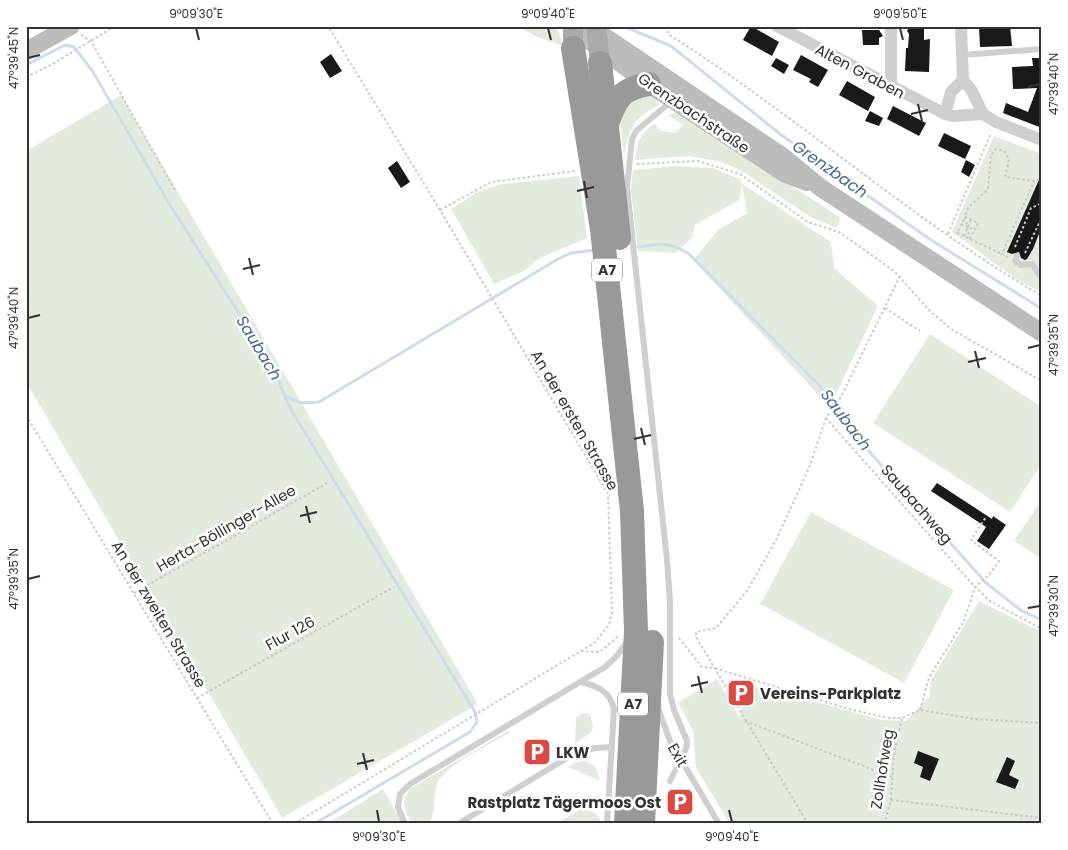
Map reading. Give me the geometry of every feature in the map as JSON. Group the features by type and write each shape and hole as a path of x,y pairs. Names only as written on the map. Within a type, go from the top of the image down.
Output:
{"highway":[{"name":"A7","path":"588,35 607,124 647,507 652,597 651,681 643,824"},
{"name":"A7","path":"588,35 602,229 633,527 620,780 626,824"},
{"path":"607,124 622,94 630,88 649,84"}],"street":[{"path":"26,51 71,26"},
{"name":"Alten Graben","path":"777,26 793,31 891,87 944,114 953,116 983,114"},
{"path":"891,26 891,87"},
{"path":"961,26 963,80 972,91 983,114 996,122 1042,140"},
{"name":"Grenzbachstraße","path":"588,35 630,52 679,94 784,173 821,188 1042,334"},
{"name":"Grenzbachstraße","path":"588,35 649,84 679,94"},
{"path":"944,114 951,92 963,80"}],"lane":[{"path":"962,55 1041,49"},
{"path":"670,780 686,749 687,740 674,710 670,694 668,560 627,188 630,154 636,131 679,94"},
{"path":"1016,259 1021,265 1032,264 1042,278"},
{"path":"405,824 398,807 400,794 410,784 613,661 624,648 629,632"},
{"name":"Exit","path":"651,681 664,727 680,759 719,824"},
{"path":"581,682 597,686 610,697 614,709 612,747 620,780 619,799"},
{"path":"458,824 575,754 595,748 612,747"},
{"path":"607,824 620,780"}],"path":[{"path":"26,77 85,45 115,26"},
{"name":"An der ersten Strasse","path":"294,824 581,651 602,636 612,616 608,494 440,210 328,26"},
{"path":"669,26 668,34 724,70 807,134 994,268 1042,296"},
{"path":"91,41 175,190"},
{"path":"948,234 996,122"},
{"path":"1016,259 957,233 968,208 988,189 992,155 996,149 1004,151 1009,160 1005,177 1034,181 1042,178"},
{"path":"634,165 698,161 728,169 752,181 808,222 839,232 900,276 930,311 951,329 1042,381"},
{"path":"440,210 491,182 578,171"},
{"path":"1002,254 1034,181"},
{"path":"1042,199 1040,204 1042,209"},
{"path":"1040,204 1031,208 1014,246 1018,254 1027,253 1042,217"},
{"path":"965,217 978,223 970,240"},
{"path":"965,217 970,240"},
{"path":"964,236 971,220"},
{"path":"961,224 975,230"},
{"path":"808,824 714,668 696,637 696,632 716,628 747,591 776,540 799,492 828,413 841,397 900,276"},
{"path":"885,308 920,331"},
{"name":"An der zweiten Strasse","path":"26,415 273,824"},
{"name":"Saubachweg","path":"826,418 975,587"},
{"name":"Herta-Böllinger-Allee","path":"134,593 329,482"},
{"path":"920,710 929,678 964,621 975,587 990,575 999,561 971,540 986,517"},
{"name":"Flur 126","path":"197,698 394,587"},
{"path":"975,587 990,601 1042,629"},
{"path":"581,651 600,652 629,632"},
{"path":"675,635 698,664 849,709 888,718 902,718 920,710 975,719 1042,723"},
{"name":"Zollhofweg","path":"884,824 891,800 894,754 902,718"},
{"path":"745,721 892,777"},
{"path":"891,800 1042,818"}],"shaded area":[{"path":"517,26 552,26 558,31 563,46 537,37"},
{"path":"644,91 657,97 659,105 643,115 634,125 628,138 624,156 620,121 630,95"},
{"path":"121,95 478,704 282,818 26,382 26,151"},
{"path":"682,114 841,218 836,228 809,216 740,170 721,162 690,156 635,160 642,135 655,123 659,130 675,133 683,125 668,115"},
{"path":"994,136 1042,154 1042,293 1016,279 952,232"},
{"path":"676,166 713,168 740,179 741,183 831,242 834,268 878,306 837,392 827,404 693,260 718,230 747,213 742,185 739,200 695,225 692,238 675,253 638,251 631,190 633,170"},
{"path":"579,176 587,238 538,259 526,270 494,284 451,209 479,191 502,184"},
{"path":"930,334 1042,407 1042,463 1010,512 873,423"},
{"path":"1042,499 1042,559 1014,541"},
{"path":"811,512 954,590 904,683 760,604"},
{"path":"979,601 1042,632 1042,824 730,824 696,768 693,731 678,703 717,679 739,716 751,686 882,720 906,721 929,697 931,680"},
{"path":"583,713 590,714 593,727 591,733 575,743 576,718"},
{"path":"508,731 509,733 448,770 437,784 430,822 412,824 404,806 405,797 411,788"},
{"path":"584,761 595,768 599,780 568,767 576,762"},
{"path":"383,789 403,824 327,824"},
{"path":"579,810 593,812 602,824 556,824"}],"building":[{"path":"751,26 779,42 772,56 743,40"},
{"path":"910,26 924,26 924,40 930,39 929,72 905,71 909,34 907,31"},
{"path":"979,26 1010,26 1012,46 980,47"},
{"path":"862,30 879,30 883,36 879,38 879,45 863,45"},
{"path":"331,54 342,71 330,78 320,62"},
{"path":"801,55 828,70 818,87 809,82 811,79 793,70"},
{"path":"776,58 789,65 784,74 771,66"},
{"path":"1032,58 1041,58 1042,128 1003,113 1006,103 1028,112 1037,88 1013,89 1012,67 1033,66"},
{"path":"847,81 875,97 868,111 839,95"},
{"path":"893,106 926,123 919,136 887,119"},
{"path":"870,111 883,118 879,126 865,121"},
{"path":"944,133 971,146 965,159 938,146"},
{"path":"966,160 975,165 969,177 961,172"},
{"path":"397,161 410,182 401,188 388,168"},
{"path":"1042,173 1042,226 1033,249 1025,260 1021,258 1019,252 1012,254 1007,252"},
{"path":"937,483 992,519 993,516 1006,525 989,549 977,541 986,527 931,491"},
{"path":"918,751 939,759 930,781 920,777 923,767 914,763"},
{"path":"1007,757 1015,761 1009,775 1019,780 1015,789 996,782"}],"waterway":[{"name":"Grenzbach","path":"623,26 671,46 780,134 931,240 1042,309"},
{"path":"26,65 65,45 74,47 93,72 170,205 271,364 290,408 475,712 477,722 470,732 314,824"},
{"name":"Saubach","path":"638,247 664,244 689,254 821,387 844,423 986,583 1022,611 1042,620"},
{"name":"Saubach","path":"288,397 300,403 319,402 558,259 571,253 595,250"}],"place":[{"name":"Vereins-Parkplatz","path":"741,693"},
{"name":"LKW","path":"537,752"},
{"name":"Rastplatz Tägermoos Ost","path":"680,802"}]}
